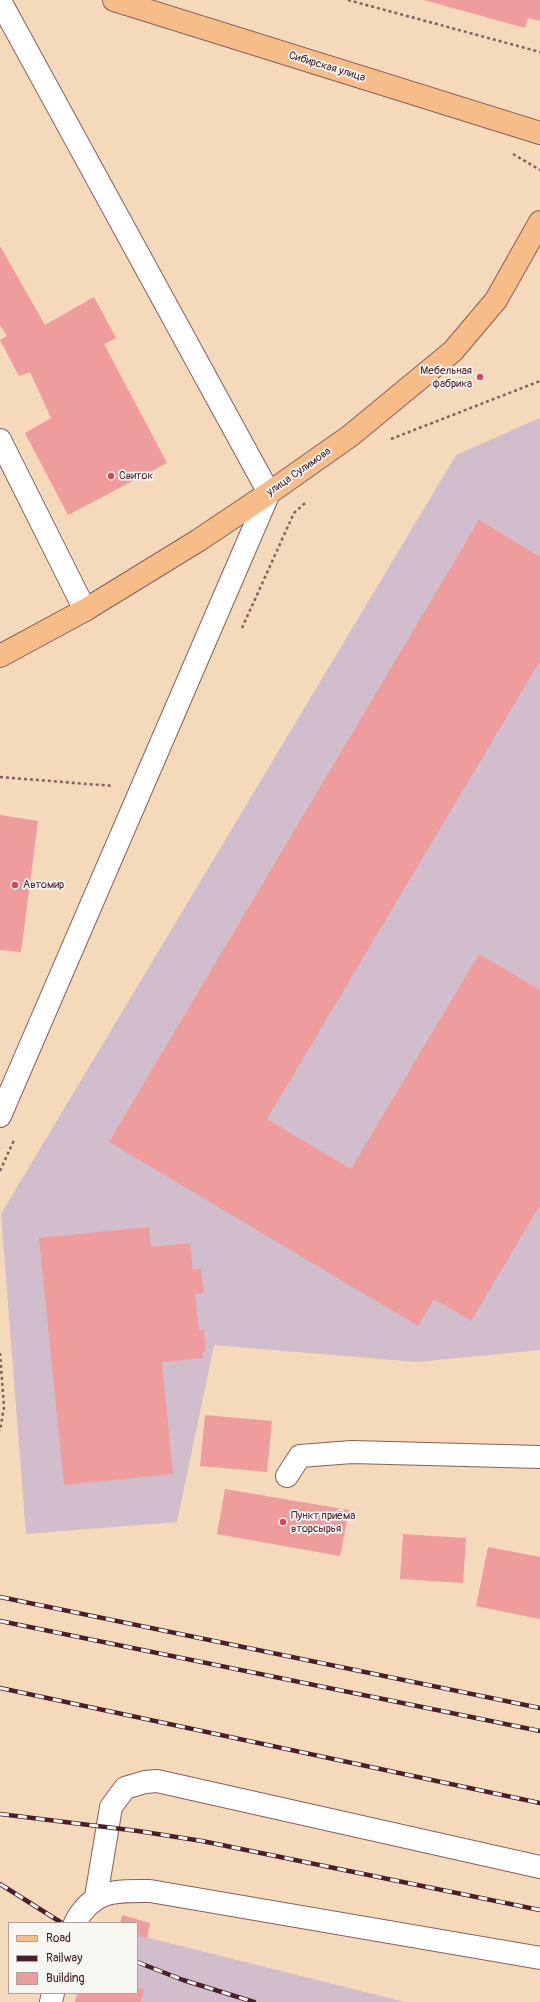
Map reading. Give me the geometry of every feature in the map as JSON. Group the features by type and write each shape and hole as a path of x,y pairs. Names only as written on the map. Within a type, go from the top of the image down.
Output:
{"main road":[{"name":"Сибирская улица","path":"114,0 540,134"},
{"name":"улица Сулимова","path":"0,656 85,610 199,540 269,494 350,436 453,351 496,300 540,222"}],"street":[{"path":"0,1 269,494 0,1116"},
{"path":"0,440 85,610"},
{"path":"287,1476 300,1456 352,1452 540,1457"},
{"path":"96,1897 111,1806 126,1788 145,1782 157,1781 540,1867"},
{"path":"76,1922 88,1904 96,1897 110,1892 150,1891 540,1958"}],"path":[{"path":"348,0 540,52"},
{"path":"388,440 540,381"},
{"path":"242,630 294,513 310,498"},
{"path":"0,777 54,783 142,788"},
{"path":"0,1171 16,1135"},
{"path":"0,1353 4,1407 0,1431"}],"shaded area":[{"path":"540,418 540,1350 417,1362 214,1345 177,1522 26,1534 1,1214 456,455"},
{"path":"138,1935 405,2002 75,2002 77,1994 138,1994"}],"building":[{"path":"424,0 540,0 540,21 528,18 525,28"},
{"path":"0,246 45,325 94,297 116,338 104,344 167,463 68,515 25,433 51,418 30,372 19,376 0,340 7,336 0,325"},
{"path":"479,520 540,557 540,661 267,1119 351,1169 479,954 540,990 540,1205 471,1321 434,1299 418,1326 109,1142"},
{"name":"Автомир","path":"0,815 38,821 21,952 0,950"},
{"path":"149,1227 151,1247 190,1243 193,1270 201,1269 204,1293 195,1294 199,1330 204,1330 206,1352 202,1353 203,1358 162,1362 173,1474 64,1485 39,1238"},
{"path":"205,1415 272,1421 267,1472 200,1466"},
{"name":"Пункт приёма вторсырья","path":"225,1489 349,1510 340,1556 217,1534"},
{"path":"403,1534 466,1538 463,1583 400,1579"},
{"path":"488,1547 540,1557 540,1619 476,1606"},
{"path":"122,1915 150,1923 147,1938 138,1935 138,1922 120,1922"},
{"path":"138,1988 144,1989 141,2002 75,2002 77,1994 138,1994"}],"railway":[{"path":"0,1597 540,1708"},
{"path":"0,1621 540,1731"},
{"path":"0,1688 540,1803"},
{"path":"0,1814 138,1831 202,1841 540,1910"},
{"path":"0,1884 60,1922"},
{"path":"138,1962 183,1980 254,2002"}],"place":[{"name":"Мебельная фабрика","path":"480,377"},
{"name":"Свиток","path":"111,476"},
{"name":"Автомир","path":"15,885"},
{"name":"Пункт приёма вторсырья","path":"283,1522"}]}
